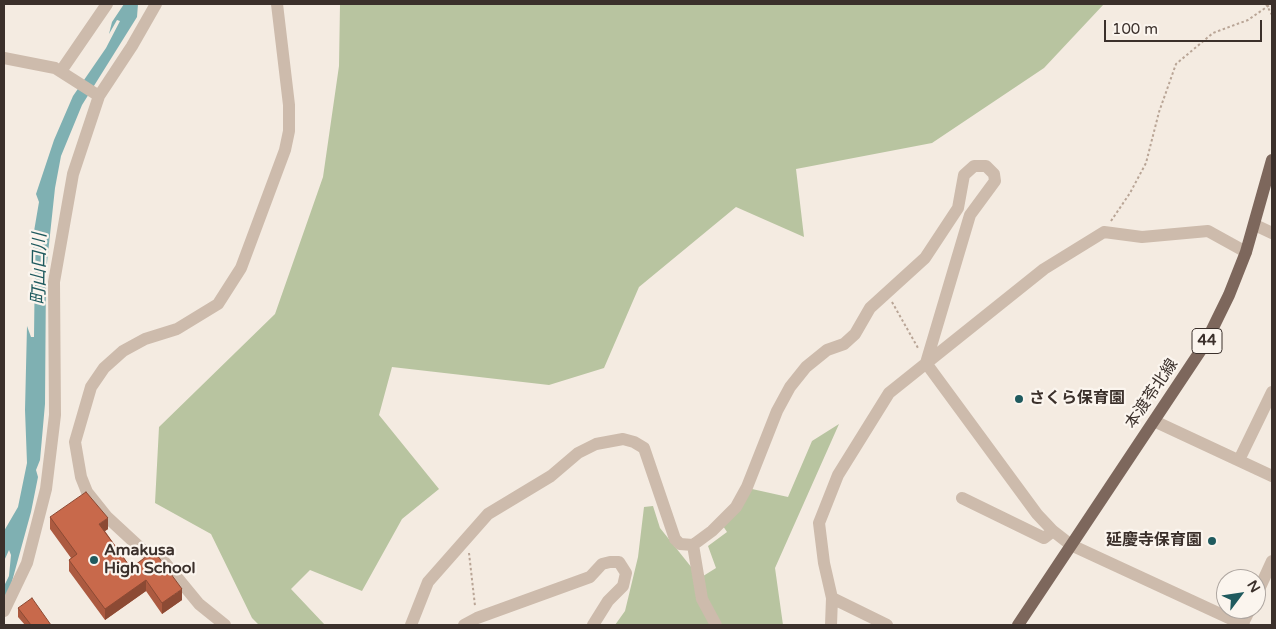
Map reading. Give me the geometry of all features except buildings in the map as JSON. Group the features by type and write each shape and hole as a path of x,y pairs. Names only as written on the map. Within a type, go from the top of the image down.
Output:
{"main road":[{"name":"本渡苓北線","path":"1018,625 1205,344 1230,295 1246,252 1272,160"}],"street":[{"path":"63,73 106,4"},
{"path":"4,612 28,563 46,490 53,438 54,282 73,174 96,94 132,46 156,4"},
{"path":"225,625 213,618 199,604 162,559 147,554 107,517 87,492 81,477 75,442 82,413 92,387 104,368 130,347 145,339 177,329 218,304 241,268 282,158 289,131 289,105 277,4"},
{"path":"4,58 55,68 96,94"},
{"path":"411,625 428,582 488,514 551,476 578,453 596,444 623,439 634,442 644,448 675,539 680,544 693,545 712,531 736,507 747,487 776,411 790,387 806,367 827,350 844,344 855,334 870,308 886,292 908,275 936,243 958,208 961,182 968,169 980,165 991,170 995,181 970,215 926,363"},
{"path":"1255,225 1272,233"},
{"path":"831,625 832,598 824,562 819,523 838,475 889,393 1044,269 1104,232 1142,237 1208,231 1246,252"},
{"path":"926,363 1037,514 1053,531 1071,544 1243,625"},
{"path":"1239,460 1272,392"},
{"path":"1154,421 1272,476"},
{"path":"53,438 75,442"},
{"path":"962,498 1044,538 1053,531"},
{"path":"693,545 702,599 716,625"},
{"path":"1266,574 1272,561"},
{"path":"464,625 477,618 590,577 606,562 619,562 626,573 623,586 608,601 593,625"},
{"path":"832,598 887,625"}],"path":[{"path":"1104,232 1130,193 1146,163 1159,112 1176,64 1213,33 1248,20 1271,4"},
{"path":"1267,5 1272,15"},
{"path":"886,292 926,363"},
{"path":"469,554 477,618"}],"green space":[{"path":"340,4 1104,4 1044,68 932,143 796,169 804,237 736,207 639,287 604,368 549,385 392,367 379,415 439,489 402,519 362,591 310,570 291,589 325,625 259,625 252,618 211,534 155,503 159,427 275,314 323,177 339,66"},
{"path":"839,424 775,568 783,625 615,625 625,611 638,557 644,507 653,506 660,528 700,578 716,568 708,546 727,532 719,520 752,489 788,497 812,441"}],"water":[{"name":"町山口川","path":"124,4 138,4 137,17 82,105 61,156 55,188 46,272 45,404 40,460 36,470 38,477 31,512 8,596 4,603 4,586 9,576 11,555 9,550 4,561 4,531 18,507 27,463 25,410 27,326 31,337 34,337 35,256 32,243 39,202 36,194 54,140 73,96 106,48 120,21 117,20 109,34 112,22"}],"place":[{"name":"さくら保育園","path":"1019,399"},
{"name":"延慶寺保育園","path":"1212,541"},
{"name":"Amakusa High School","path":"94,560"}]}
